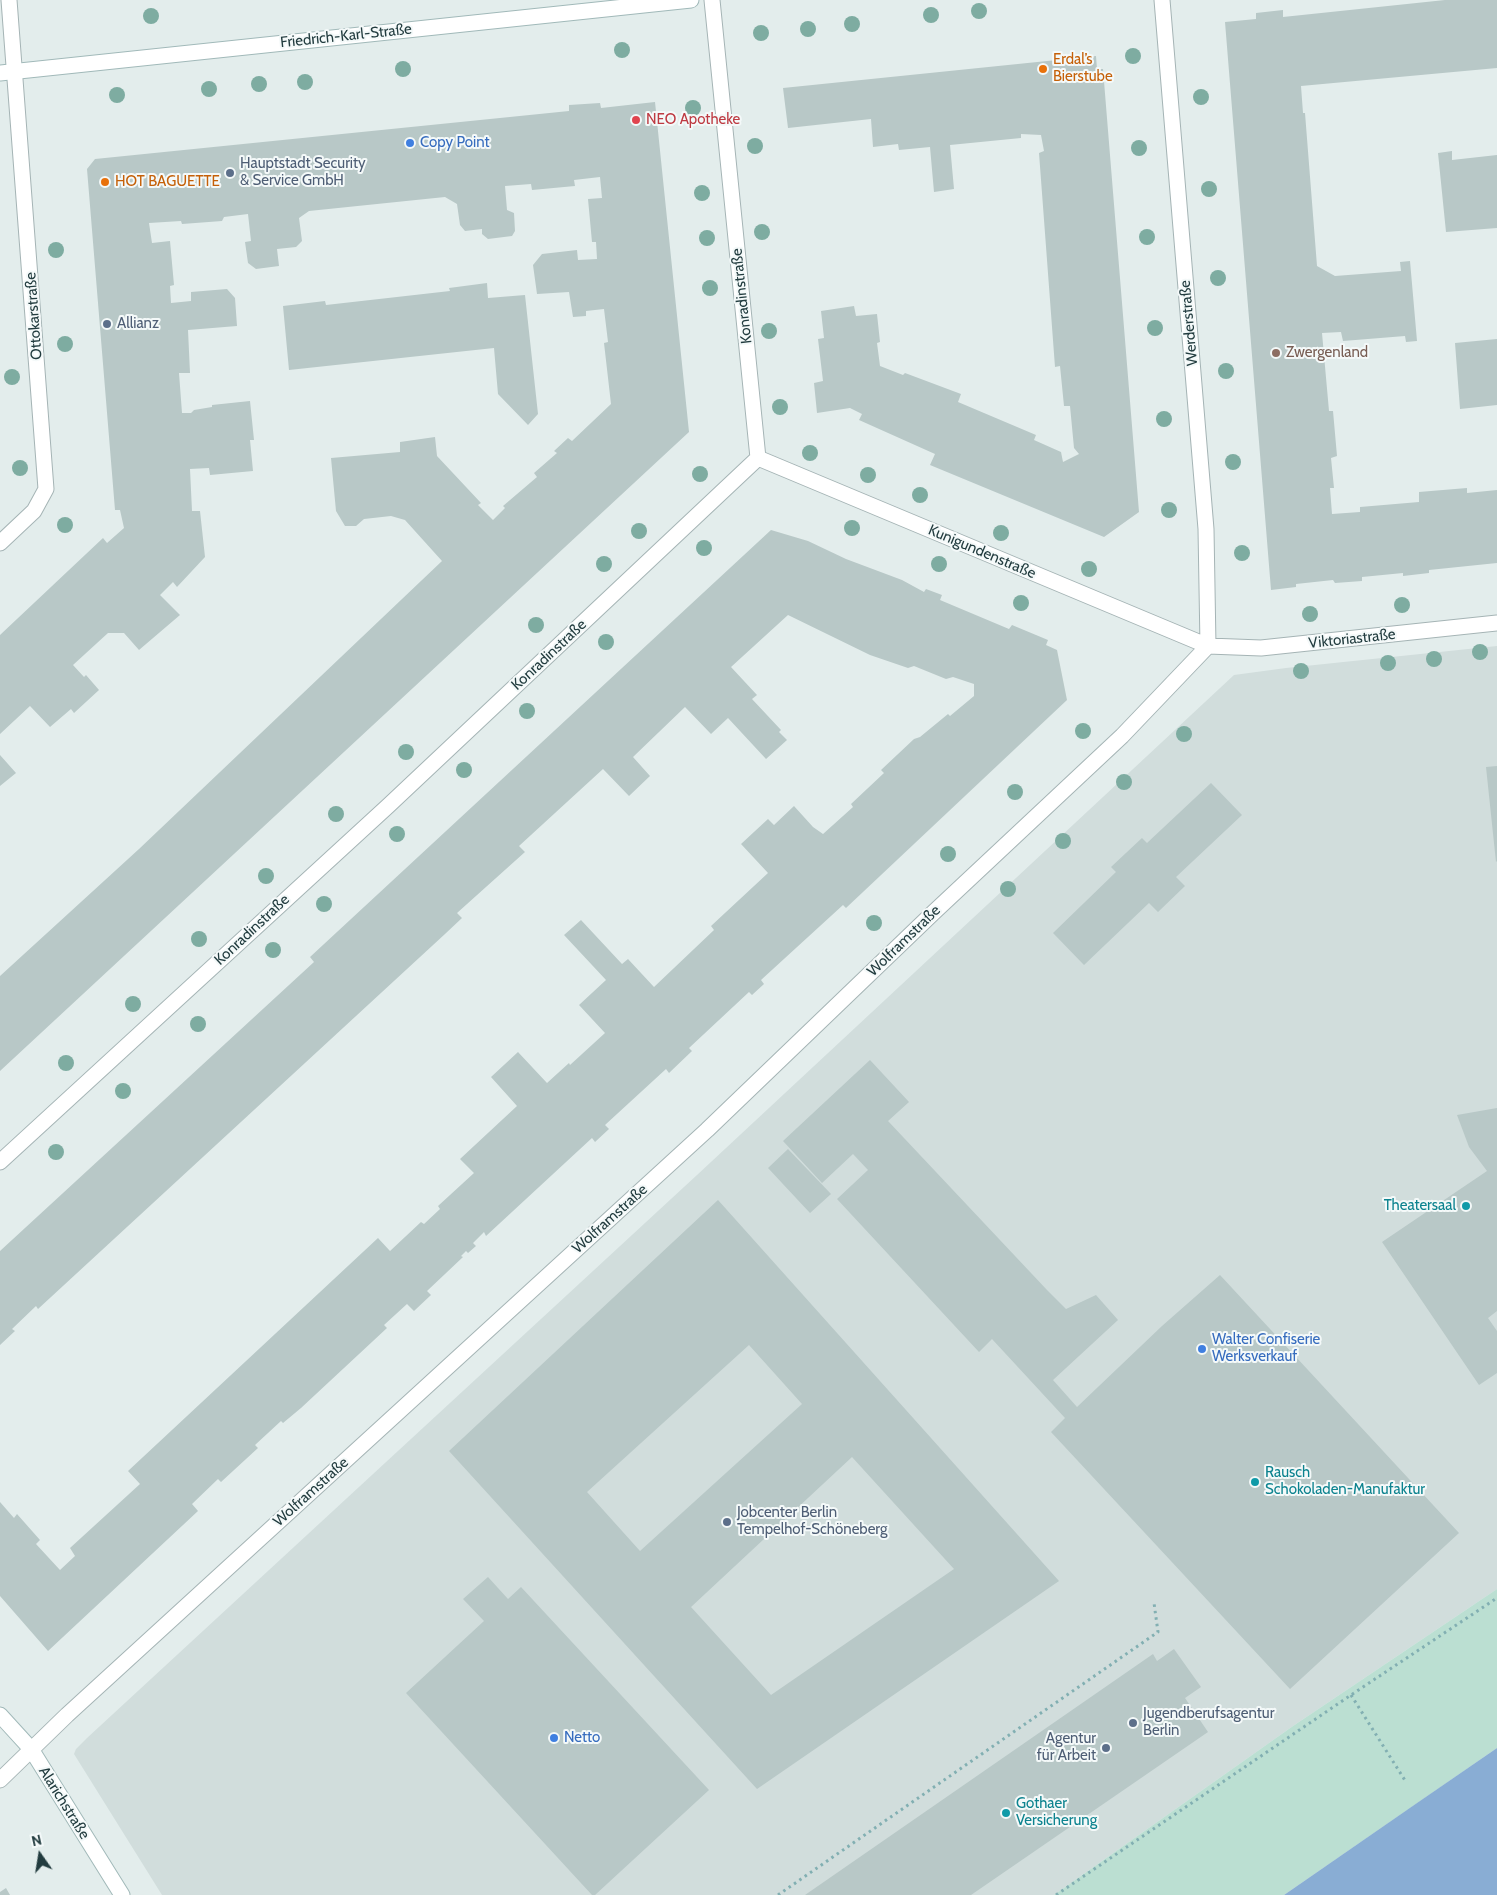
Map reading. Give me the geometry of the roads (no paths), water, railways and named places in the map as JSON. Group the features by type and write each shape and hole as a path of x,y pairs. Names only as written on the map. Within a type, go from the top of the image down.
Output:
{"street":[{"name":"Ottokarstraße","path":"0,543 34,511 46,489 8,72 10,0"},
{"name":"Friedrich-Karl-Straße","path":"8,72 691,0"},
{"name":"Konradinstraße","path":"0,1162 388,806 758,458 712,0"},
{"name":"Werderstraße","path":"1162,0 1206,529 1208,646"},
{"name":"Kunigundenstraße","path":"758,458 1208,646"},
{"name":"Viktoriastraße","path":"1208,646 1261,648 1497,623"},
{"name":"Wolframstraße","path":"0,1780 30,1749 707,1130 933,913 1122,736 1208,646"},
{"name":"Alarichstraße","path":"0,1715 30,1749 122,1895"}],"water":[{"path":"1497,1748 1497,1895 1284,1895 1417,1803"}],"place":[{"name":"Erdal’s Bierstube","path":"1043,69"},
{"name":"NEO Apotheke","path":"636,120"},
{"name":"Copy Point","path":"410,143"},
{"name":"Hauptstadt Security & Service GmbH","path":"230,173"},
{"name":"HOT BAGUETTE","path":"105,182"},
{"name":"Allianz","path":"107,324"},
{"name":"Zwergenland","path":"1276,353"},
{"name":"Theatersaal","path":"1466,1206"},
{"name":"Walter Confiserie Werksverkauf","path":"1202,1349"},
{"name":"Rausch Schokoladen-Manufaktur","path":"1255,1482"},
{"name":"Jobcenter Berlin Tempelhof-Schöneberg","path":"727,1522"},
{"name":"Jugendberufsagentur Berlin","path":"1133,1723"},
{"name":"Netto","path":"554,1738"},
{"name":"Agentur für Arbeit","path":"1106,1748"},
{"name":"Gothaer Versicherung","path":"1006,1813"}]}
